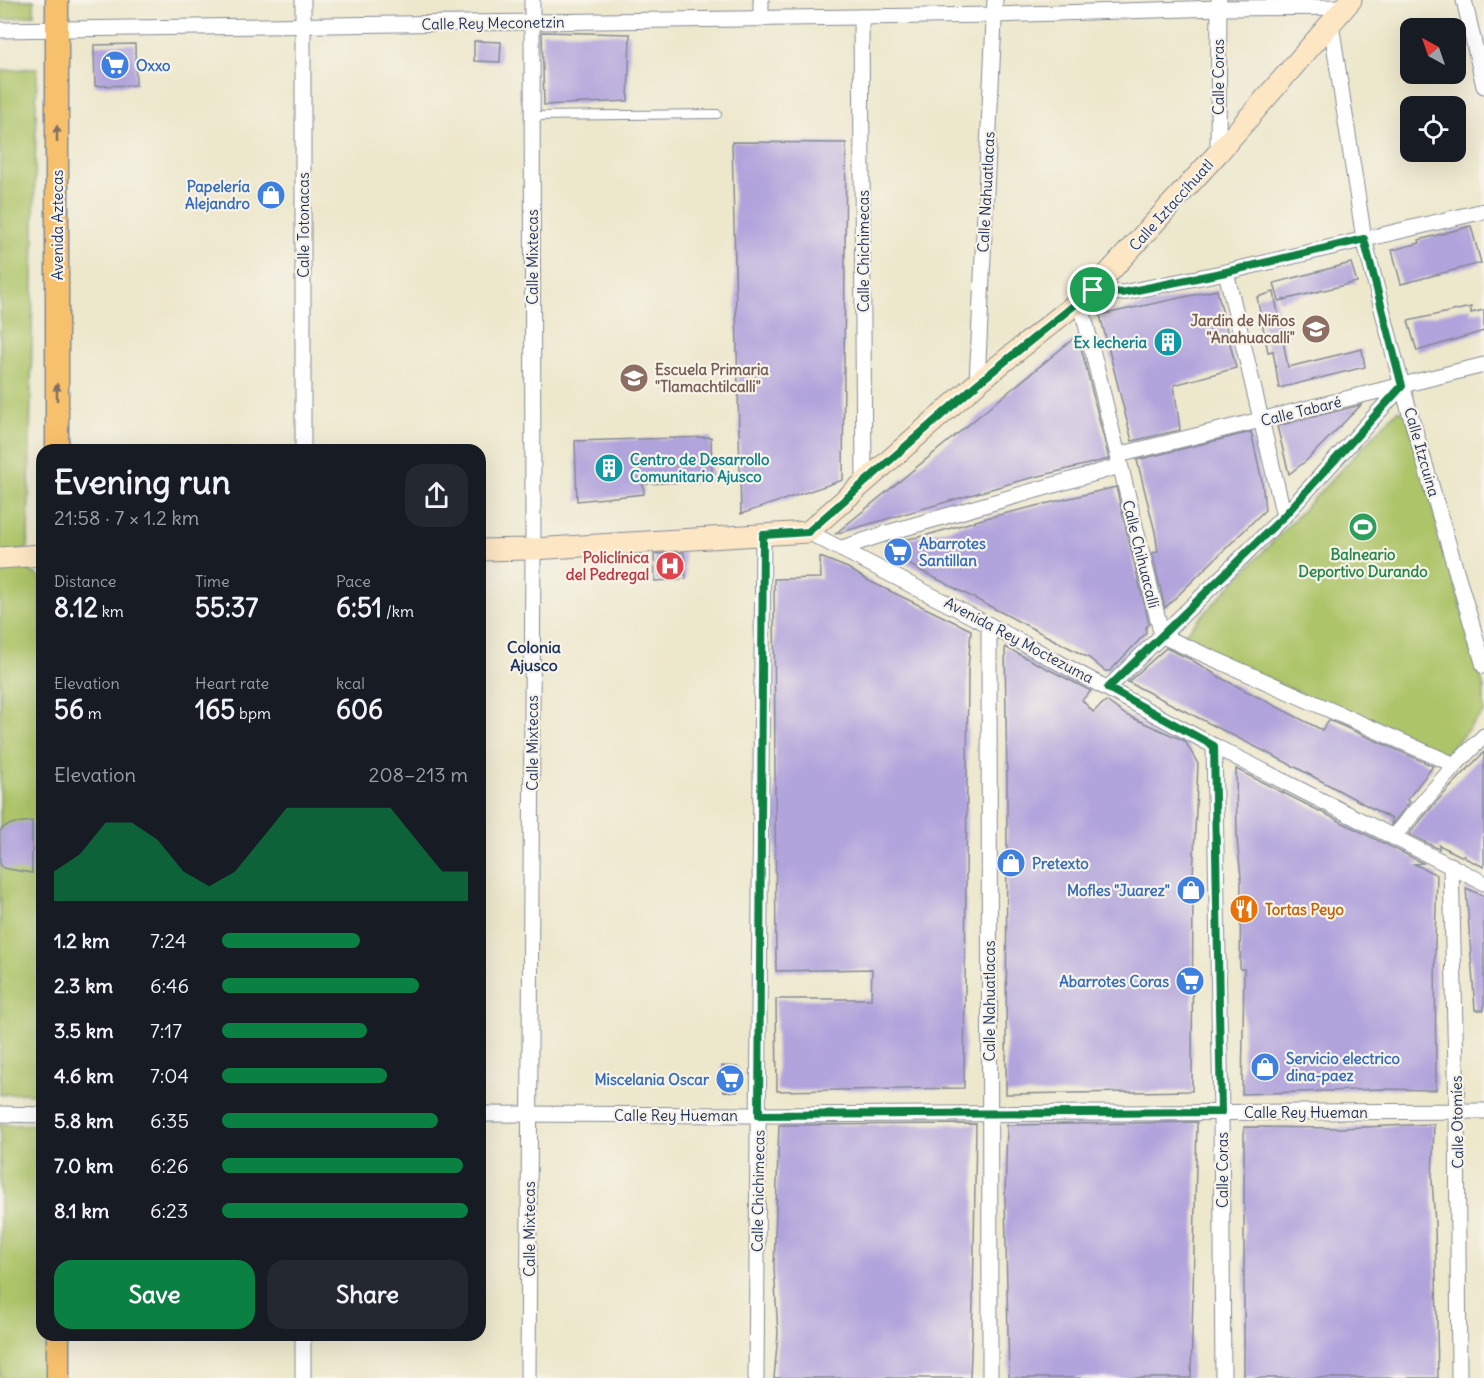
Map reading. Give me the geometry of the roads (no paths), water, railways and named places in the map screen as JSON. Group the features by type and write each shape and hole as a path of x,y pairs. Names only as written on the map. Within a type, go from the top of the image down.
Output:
{"main road":[{"name":"Avenida Aztecas","path":"57,0 57,444"},
{"path":"58,1341 58,1378"}],"street":[{"name":"Calle Totonacas","path":"303,0 303,444"},
{"name":"Calle Mixtecas","path":"528,1378 533,549 532,0"},
{"path":"761,0 761,19"},
{"path":"1464,0 1484,86"},
{"name":"Calle Rey Meconetzin","path":"0,30 861,17 995,8 1349,3"},
{"name":"Calle Iztaccíhuatl","path":"808,532 977,384 1087,295 1218,153 1349,3"},
{"name":"Calle Coras","path":"1218,153 1219,4"},
{"name":"Calle Nahuatlacas","path":"977,384 995,8"},
{"name":"Calle Chichimecas","path":"861,17 864,484"},
{"name":"Calle Itzcuina","path":"1331,24 1364,239 1402,386 1484,666"},
{"path":"1087,295 1122,293 1226,272 1484,210"},
{"path":"1226,272 1284,516"},
{"name":"Calle Chihuacalli","path":"1087,295 1119,460 1162,636"},
{"name":"Calle Tabaré","path":"842,548 1119,460 1484,364"},
{"path":"1108,688 1284,516 1402,386"},
{"path":"486,550 808,532"},
{"name":"Avenida Rey Moctezuma","path":"808,532 989,625 1214,746 1451,865 1484,884"},
{"name":"Calle Chichimecas","path":"756,1378 763,535"},
{"path":"0,558 36,555"},
{"name":"Calle Nahuatlacas","path":"989,625 990,1378"},
{"path":"1162,636 1455,765"},
{"path":"1393,837 1455,765 1484,736"},
{"name":"Calle Coras","path":"1214,746 1223,1378"},
{"name":"Calle Otomíes","path":"1451,865 1457,1110 1459,1378"},
{"name":"Calle Rey Hueman","path":"486,1114 759,1115 1484,1111"},
{"path":"0,1114 36,1115"},
{"path":"303,1341 303,1378"}],"lane":[{"path":"532,116 717,114"}],"place":[{"name":"Oxxo","path":"115,65"},
{"name":"Papelería Alejandro","path":"271,195"},
{"name":"Jardin de Niños \"Anahuacalli\"","path":"1316,329"},
{"name":"Ex lecheria","path":"1168,342"},
{"name":"Escuela Primaria \"Tlamachtilcalli\"","path":"634,378"},
{"name":"Centro de Desarrollo Comunitario Ajusco","path":"609,468"},
{"name":"Balneario Deportivo Durando","path":"1363,527"},
{"name":"Abarrotes Santillan","path":"898,552"},
{"name":"Policlínica del Pedregal","path":"670,566"},
{"name":"Pretexto","path":"1011,863"},
{"name":"Mofles \"Juarez\"","path":"1191,890"},
{"name":"Tortas Peyo","path":"1244,909"},
{"name":"Abarrotes Coras","path":"1190,981"},
{"name":"Servicio electrico dina-paez","path":"1265,1067"},
{"name":"Miscelania Oscar","path":"730,1079"}],"district":[{"name":"Colonia Ajusco","path":"534,656"}]}
